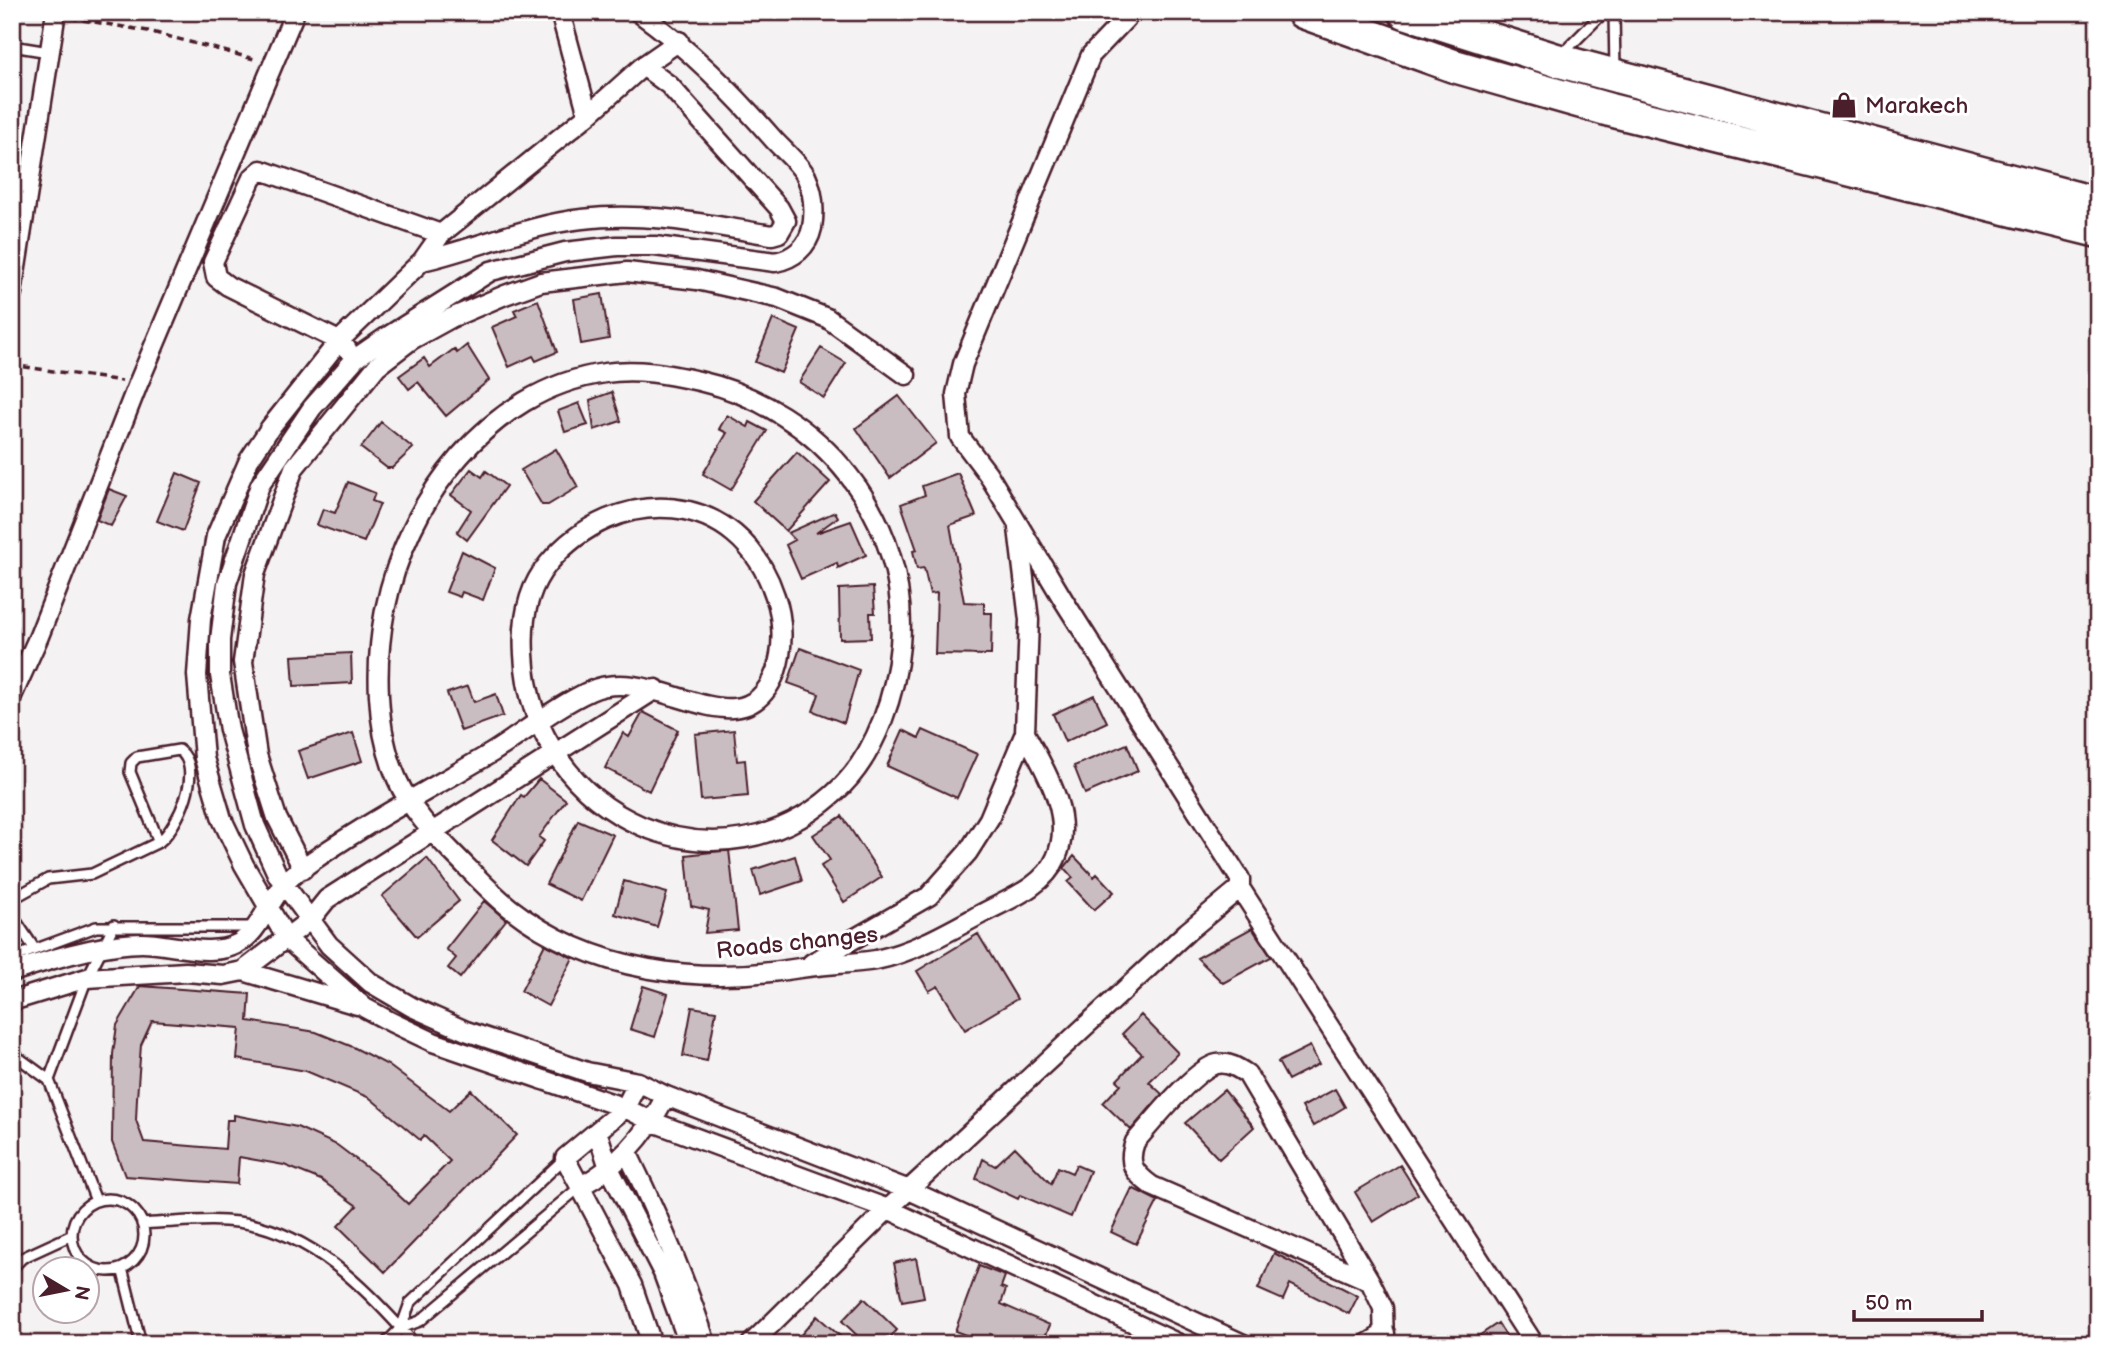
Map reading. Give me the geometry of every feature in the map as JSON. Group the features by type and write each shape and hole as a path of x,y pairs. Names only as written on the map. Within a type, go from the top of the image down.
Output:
{"highway":[{"path":"1303,12 1454,66 1610,110 2098,231"},
{"path":"1405,12 1556,60 2098,204"}],"street":[{"path":"12,696 40,636 138,384 295,12"},
{"path":"560,12 588,115"},
{"path":"638,12 679,41 805,174 813,194 814,214 810,234 801,250 787,260 775,262 697,250 617,246 529,260 491,271 356,358 312,408 260,485 227,583 220,640 220,675 242,785 271,864 283,883 349,965 371,983 412,1007 466,1031 575,1068 638,1082 666,1096 909,1189 1243,1344"},
{"path":"1132,12 1091,55 959,379 956,408 960,437 1017,521 1064,601 1240,879 1240,888 1534,1344"},
{"path":"12,293 20,193 56,14"},
{"path":"365,1008 287,939 266,906 233,842 215,795 204,758 197,675 201,619 216,536 229,500 270,428 339,341 422,261 441,234 588,115 643,65 679,41"},
{"path":"422,261 527,230 582,219 684,219 760,233 779,233 786,221 779,208 669,85 643,65"},
{"path":"356,358 339,341 228,286 216,277 212,262 251,178 261,170 441,234"},
{"path":"303,869 277,818 257,755 250,712 243,662 255,574 294,468 377,366 411,340 441,323 505,295 541,282 627,272 697,280 777,298 827,318 906,375"},
{"name":"Roads changes","path":"256,927 266,906 283,883 410,802 538,725 559,708 603,684 656,689 709,710 730,710 749,705 763,692 775,674 781,646 780,615 764,569 743,541 706,516 674,506 637,507 600,521 550,561 531,590 524,629 524,662 538,725 552,755 603,807 676,838 706,840 759,835 802,816 844,784 869,750 890,698 899,660 902,620 894,565 872,508 846,468 807,432 765,403 730,388 646,370 602,373 551,387 512,408 484,430 425,503 403,544 386,604 379,649 383,729 395,776 410,802 431,831 503,902 540,929 581,950 656,972 716,977 774,974 806,967 868,961 905,951 981,915 1043,878 1059,853 1061,815 1055,792 1025,733"},
{"path":"806,967 929,896 968,852 989,819 1025,733 1029,620 1017,521"},
{"path":"197,675 220,675"},
{"path":"12,1001 87,978 186,972 223,975 243,971 311,919 327,899 656,689"},
{"path":"751,1344 909,1189 1186,932 1240,888"},
{"path":"12,972 51,959 141,943 222,949 237,944 256,927"},
{"path":"243,971 365,1008 433,1042 625,1108 653,1122 888,1209 1179,1344"},
{"path":"1367,1344 1385,1338 1382,1308 1370,1281 1247,1074 1232,1065 1216,1064 1196,1077 1135,1142 1130,1156 1132,1168 1152,1186 1370,1281"},
{"path":"638,1082 625,1108 598,1134 565,1158 632,1285 652,1344"},
{"path":"581,1186 609,1168 627,1152 653,1122 666,1096"},
{"path":"598,1134 609,1168 663,1273 689,1344"},
{"path":"627,1152 665,1229 706,1344"}],"lane":[{"path":"1556,60 1604,12"},
{"path":"1614,12 1616,76"},
{"path":"12,46 49,52"},
{"path":"12,899 48,879 92,874 159,842 176,825 184,804 188,771 186,759 179,750 137,757 131,763 130,772 159,842"},
{"path":"12,915 34,948"},
{"path":"49,1080 87,978 114,925"},
{"path":"12,958 96,927 256,927"},
{"path":"12,1053 49,1080 96,1201"},
{"path":"401,1328 410,1303 565,1158"},
{"path":"385,1344 401,1328 420,1321 581,1186"},
{"path":"118,1200 128,1205 142,1224 144,1237 141,1250 133,1261 122,1268 108,1271 94,1269 82,1261 74,1249 72,1235 78,1214 96,1201 118,1200"},
{"path":"142,1224 213,1222 258,1226 303,1243 337,1266 415,1344"},
{"path":"12,1268 22,1258 72,1235"},
{"path":"122,1268 141,1344"}],"path":[{"path":"56,14 148,31 274,64"},
{"path":"12,365 138,384"}],"building":[{"path":"602,294 609,339 581,344 574,299"},
{"path":"538,300 557,352 536,361 533,356 509,367 492,327 517,316 514,310"},
{"path":"773,319 799,330 781,373 755,362"},
{"path":"467,345 489,380 446,416 418,382 409,389 399,376 424,358 430,367 454,349 457,353"},
{"path":"821,348 846,363 824,398 799,382"},
{"path":"612,392 621,421 594,430 590,400"},
{"path":"899,396 936,443 890,478 856,428"},
{"path":"579,403 588,425 565,432 558,411"},
{"path":"727,415 748,427 750,422 767,431 731,490 703,474 727,433 719,429"},
{"path":"381,422 413,448 392,468 387,468 361,448"},
{"path":"556,449 578,487 548,505 542,505 521,470"},
{"path":"797,452 830,482 786,531 753,501"},
{"path":"471,469 482,477 486,471 506,486 467,540 457,532 471,510 451,495"},
{"path":"177,473 201,483 183,531 157,521"},
{"path":"958,473 976,516 950,525 964,602 984,603 984,613 992,613 991,655 935,654 937,593 930,594 924,568 917,569 913,551 917,550 901,504 925,495 922,486"},
{"path":"348,482 375,493 372,501 380,504 364,542 317,525 323,509 335,513"},
{"path":"109,489 127,496 111,526 97,520"},
{"path":"835,512 838,517 816,533 851,521 866,555 838,568 837,563 801,579 786,545 795,540 788,533"},
{"path":"462,551 495,568 483,600 462,592 460,597 446,592"},
{"path":"873,587 875,613 870,613 871,638 840,639 839,589"},
{"path":"800,648 859,670 844,723 813,711 819,694 788,683"},
{"path":"351,653 352,683 294,686 292,656"},
{"path":"468,686 474,702 496,694 503,716 461,731 447,693"},
{"path":"1094,695 1107,722 1065,742 1053,714"},
{"path":"643,712 678,730 649,791 605,768 623,733 629,737"},
{"path":"734,730 737,761 745,760 748,796 701,800 695,734"},
{"path":"903,730 919,738 923,730 977,754 957,798 887,766"},
{"path":"353,733 362,761 308,779 298,751"},
{"path":"1127,744 1138,771 1085,794 1074,766"},
{"path":"539,779 566,800 539,837 544,841 526,866 492,840 521,795 524,797"},
{"path":"842,816 882,877 844,902 821,866 830,860 813,835"},
{"path":"578,820 613,835 581,901 546,884"},
{"path":"729,850 738,930 705,933 709,910 691,906 686,855"},
{"path":"795,856 802,881 760,895 753,870"},
{"path":"1074,856 1094,877 1097,874 1114,892 1094,910 1068,882 1073,878 1064,868"},
{"path":"427,858 459,901 417,937 382,896"},
{"path":"624,881 667,893 657,927 615,914"},
{"path":"484,901 506,920 460,978 448,968 456,958 446,949"},
{"path":"1252,928 1271,957 1223,983 1197,958"},
{"path":"978,934 1017,999 965,1030 938,986 929,991 917,971"},
{"path":"545,944 573,958 548,1006 521,991"},
{"path":"140,986 250,994 248,1021 316,1032 353,1047 388,1065 449,1111 471,1090 517,1135 385,1272 338,1226 357,1206 321,1180 284,1165 239,1157 237,1184 125,1176 112,1142 113,1054 117,1025","holes":["152,1021 240,1028 237,1059 306,1071 370,1098 420,1140 424,1136 450,1161 408,1204 378,1176 337,1145 297,1127 234,1115 234,1120 227,1120 225,1149 144,1142 136,1120 137,1098 141,1045"]},
{"path":"643,986 668,994 655,1037 630,1029"},
{"path":"692,1007 716,1011 707,1061 683,1056"},
{"path":"1141,1015 1178,1053 1149,1082 1162,1094 1131,1130 1103,1103 1121,1084 1117,1080 1142,1054 1122,1034"},
{"path":"1310,1046 1319,1064 1288,1080 1278,1062"},
{"path":"1335,1089 1345,1107 1313,1126 1302,1107"},
{"path":"1224,1090 1254,1127 1219,1159 1185,1123"},
{"path":"1015,1147 1051,1184 1058,1167 1072,1173 1076,1165 1090,1171 1071,1217 1020,1195 1018,1199 976,1179 983,1159 995,1166"},
{"path":"1400,1165 1418,1194 1373,1222 1355,1192"},
{"path":"1132,1188 1158,1201 1136,1244 1111,1232"},
{"path":"1274,1253 1358,1296 1349,1314 1290,1284 1283,1300 1258,1289"},
{"path":"916,1258 924,1297 902,1301 894,1263"},
{"path":"979,1266 1005,1276 1001,1287 1006,1289 1001,1304 1050,1325 1042,1344 1014,1344 990,1334 986,1343 955,1331"},
{"path":"864,1298 897,1330 884,1344 866,1344 842,1321"},
{"path":"817,1316 849,1344 793,1344"},
{"path":"1498,1323 1511,1344 1467,1344"}],"place":[{"name":"Marakech","path":"1844,105"}]}
